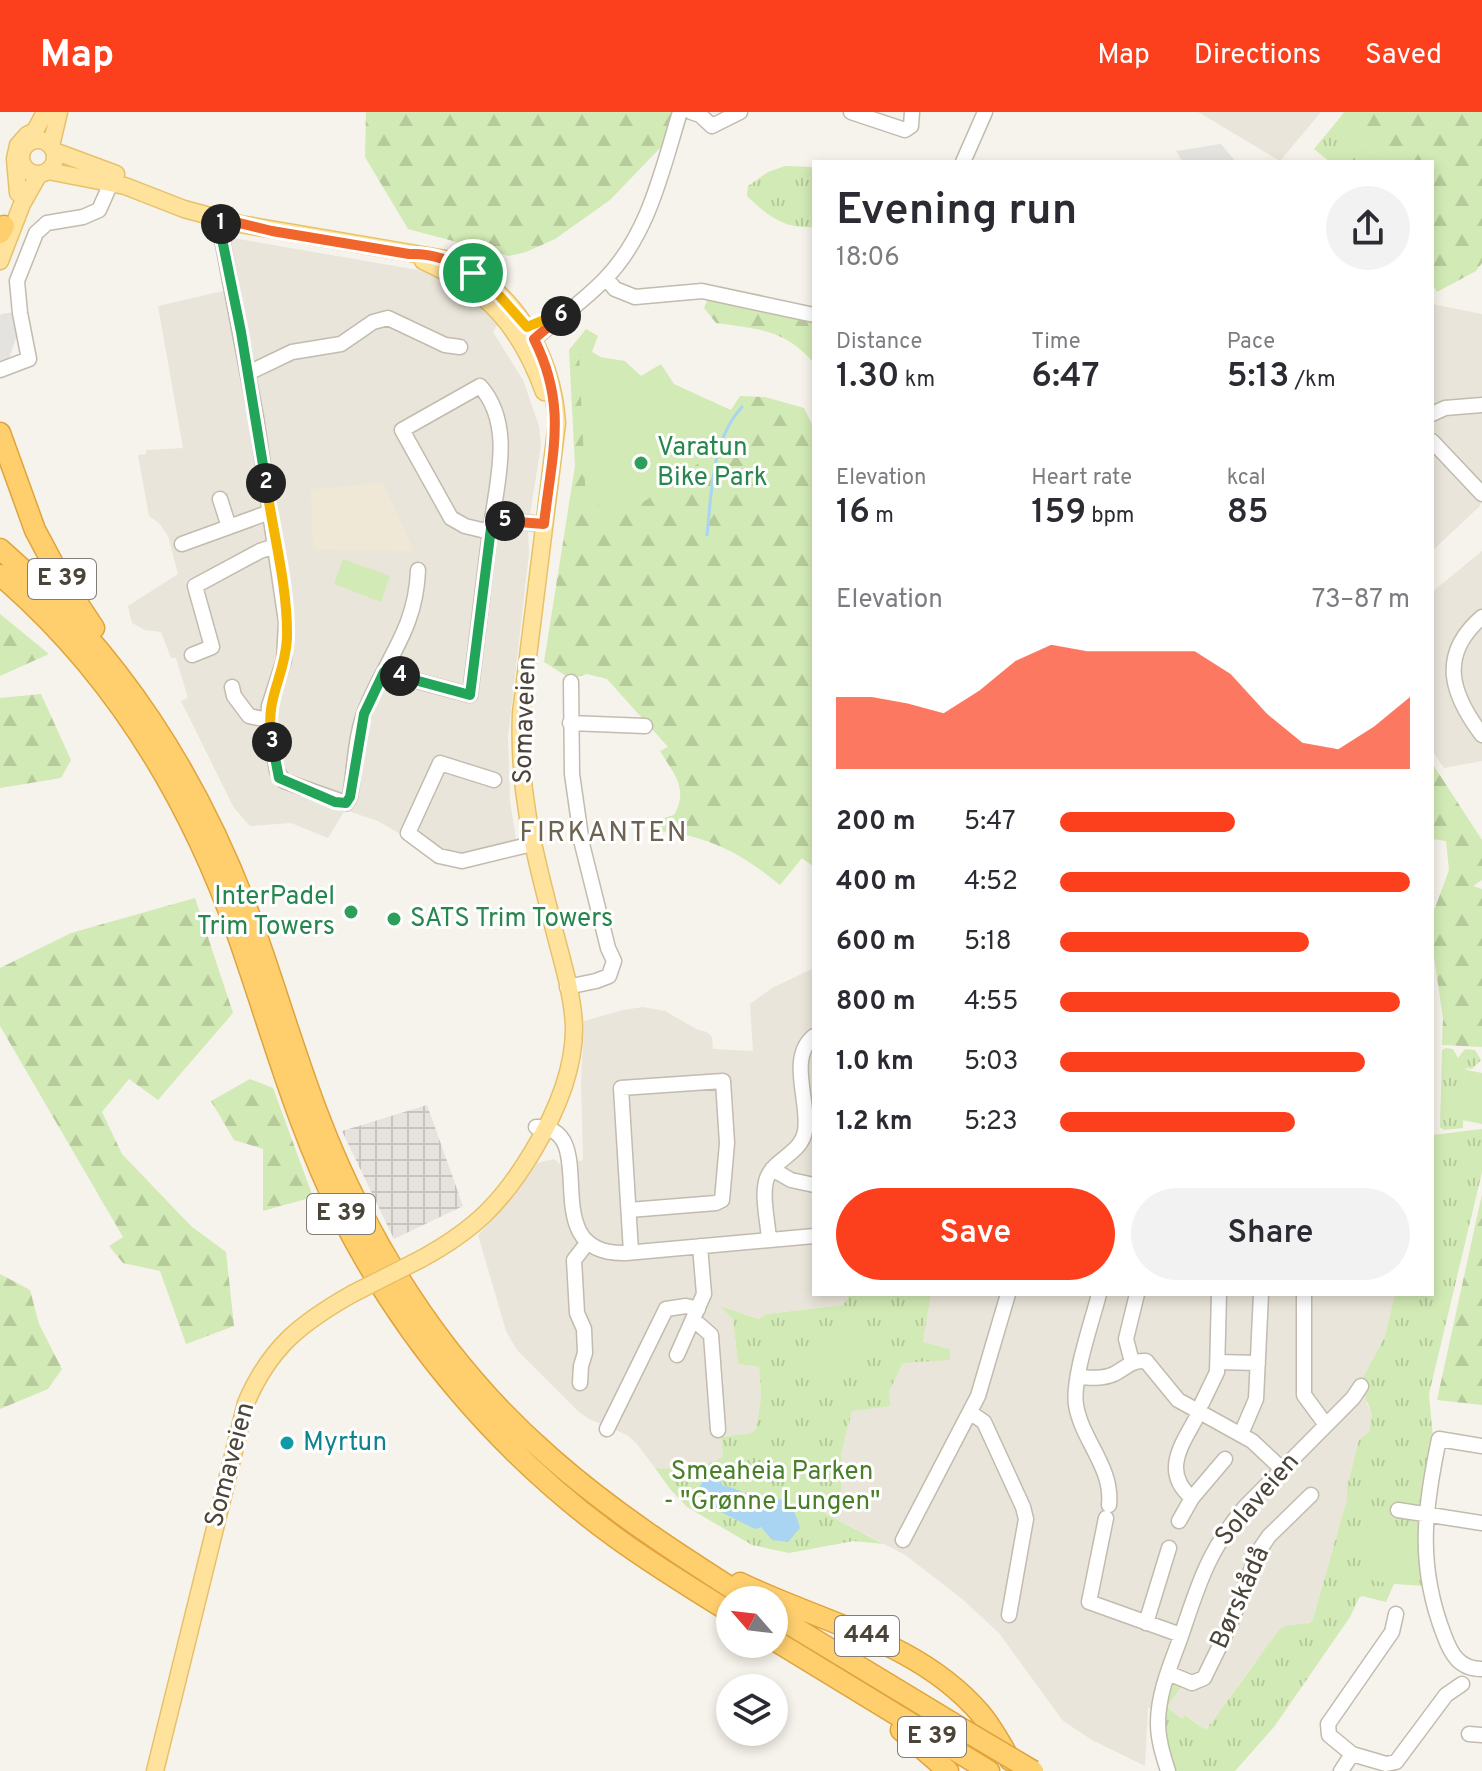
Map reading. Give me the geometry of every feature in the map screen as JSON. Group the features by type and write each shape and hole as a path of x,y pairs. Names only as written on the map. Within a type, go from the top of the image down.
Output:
{"highway":[{"name":"E 39","path":"0,433 35,530 115,667 169,745 213,826 252,923 328,1138 359,1208 404,1286 444,1343 488,1395 538,1446 628,1520 728,1586"},
{"name":"E 39","path":"0,549 66,612 115,667"},
{"name":"E 39","path":"0,575 81,655 138,732 176,795 196,833 233,922 300,1121 321,1170 371,1271 408,1325 477,1412 530,1467 615,1537 716,1603"},
{"name":"444","path":"679,1554 776,1601 914,1657 941,1675 982,1715 1015,1771"},
{"name":"E 39","path":"788,1623 1033,1771"},
{"name":"E 39","path":"788,1649 989,1771"},
{"path":"876,1703 889,1721 948,1771"}],"main road":[{"path":"43,172 28,170 24,165 24,148 55,114"},
{"path":"0,261 22,204 43,172 54,162 55,114"},
{"path":"18,193 15,159 18,145 55,114"},
{"path":"33,141 43,141 53,148"},
{"name":"Somaveien","path":"53,148 184,209 272,231 435,256 473,273 497,293 527,335 533,364 545,394 553,449 521,713 519,757 532,844 567,987 561,1064 542,1130 492,1210 447,1244 307,1320 265,1365 249,1396 236,1438 155,1771"},
{"path":"1,232 18,193 24,165"},
{"name":"Somaveien","path":"43,172 113,178"}],"street":[{"path":"527,335 568,310 606,278 642,226 680,112"},
{"path":"691,112 700,115 712,126 740,112"},
{"path":"851,112 901,130 911,126 912,112"},
{"path":"964,160 985,112"},
{"path":"0,370 29,359 17,281 36,233 55,220 93,214 99,210 113,178"},
{"path":"223,219 221,234 248,373 285,608 287,641 268,720 279,778 335,802 346,803 350,797 364,714 413,611 418,570"},
{"path":"606,278 615,289 635,297 702,291 812,315"},
{"path":"248,373 292,352 341,344 380,319 388,318 445,345 460,347"},
{"path":"384,672 466,695 471,693 491,526 499,465 500,432 495,412 480,386 402,430 451,518 465,526 491,526 544,524"},
{"path":"1434,413 1445,408 1482,405"},
{"path":"1434,443 1482,494"},
{"path":"220,499 229,527"},
{"path":"182,544 270,512"},
{"path":"192,655 212,647 195,586 275,546"},
{"path":"1482,617 1459,644 1453,676 1467,716 1482,735"},
{"name":"Somaveien","path":"567,987 609,976 614,961 582,844 570,755 571,682"},
{"path":"232,687 234,696 249,716 268,720"},
{"name":"Somaveien","path":"570,723 645,726"},
{"path":"494,780 440,763 408,833 439,856 462,861 532,844"},
{"path":"769,1240 766,1189 772,1169 799,1146 805,1132 801,1059 804,1047 812,1038"},
{"path":"629,1210 722,1200 727,1143 723,1081 621,1088 631,1252"},
{"path":"542,1130 566,1147 573,1218 581,1235 607,1252 812,1236"},
{"path":"772,1169 791,1180 812,1185"},
{"path":"580,1383 585,1353 584,1329 577,1313 574,1260 588,1242"},
{"path":"677,1355 704,1294 700,1246"},
{"path":"903,1540 971,1413 1007,1296"},
{"path":"1098,1296 1075,1401 1108,1478 1107,1511 1089,1602 1181,1635"},
{"path":"1132,1362 1126,1339 1137,1296"},
{"path":"1192,1498 1177,1483 1175,1469 1178,1455 1217,1372 1219,1296"},
{"path":"1241,1434 1256,1399 1261,1296"},
{"path":"1304,1296 1304,1395 1326,1425"},
{"path":"607,1429 666,1309 686,1306 711,1335 718,1430"},
{"path":"1078,1377 1099,1378 1114,1374 1141,1360 1151,1364 1172,1395 1201,1408 1257,1444 1282,1469"},
{"path":"1218,1362 1258,1363"},
{"name":"Solaveien","path":"1166,1765 1158,1724 1162,1692 1195,1588 1218,1542 1245,1507 1361,1386"},
{"path":"971,1413 984,1422 1026,1519 1009,1615"},
{"path":"1482,1446 1439,1439 1426,1513 1426,1567 1437,1617 1459,1662 1482,1669"},
{"path":"1179,1521 1192,1498 1225,1459"},
{"name":"Børskådå","path":"1168,1673 1192,1683 1204,1678 1230,1625 1258,1552 1269,1536 1311,1495"},
{"path":"1398,1510 1482,1523"},
{"path":"1146,1623 1169,1548"},
{"path":"1398,1613 1392,1632 1328,1724 1329,1735 1352,1754 1386,1764 1396,1762 1446,1695 1462,1684"},
{"path":"1341,1771 1352,1754"}],"shaded area":[{"path":"1198,112 1321,112 1278,160"},
{"path":"1221,144 1234,160 1182,160 1176,151"},
{"path":"227,237 418,270 445,280 473,297 498,323 493,332 523,380 539,426 541,445 528,527 529,554 508,737 510,801 517,845 459,857 426,849 378,821 345,810 328,838 291,823 250,826 234,808 181,701 188,698 176,658 171,658 161,632 145,630 132,623 128,606 178,574 168,536 159,523 149,516 138,455 146,454 146,450 183,448 158,306 227,290"},
{"path":"1434,304 1482,314 1480,506 1434,549"},
{"path":"15,312 19,329 9,359 0,361 0,316"},
{"path":"383,483 414,551 313,549 311,489"},
{"path":"1482,551 1482,761 1444,768 1434,754 1434,590"},
{"path":"812,969 812,1296 848,1298 843,1305 766,1314 760,1319 723,1307 733,1319 738,1364 759,1367 761,1397 756,1429 751,1433 721,1437 723,1457 712,1464 678,1470 655,1468 627,1435 579,1412 517,1350 506,1331 478,1235 515,1195 537,1163 554,1159 562,1166 583,1160 581,1080 584,1021 643,1007 665,1011 707,1032 712,1037 713,1049 753,1051 750,1004 772,988"},
{"path":"427,1105 463,1206 394,1239 342,1131"},
{"path":"931,1296 1395,1296 1385,1336 1371,1364 1367,1404 1372,1415 1369,1432 1359,1441 1347,1487 1347,1499 1313,1619 1255,1662 1206,1730 1186,1715 1182,1719 1167,1707 1148,1708 1145,1766 1092,1740 1063,1721 999,1633 961,1598 905,1555 823,1512 841,1498 841,1454 852,1410 889,1392 903,1363 950,1349 923,1342"}],"green space":[{"path":"366,112 672,112 662,146 610,200 555,239 509,256 408,229 365,157"},
{"path":"1344,112 1482,112 1482,263 1476,271 1437,292 1434,287 1434,160 1383,160 1338,120"},
{"path":"1338,120 1383,160 1328,160 1314,149"},
{"path":"785,166 812,167 812,227 793,226 777,220 747,196 748,186 768,172"},
{"path":"709,296 812,319 812,361 792,343 770,332 716,323 704,308"},
{"path":"586,329 598,336 592,352 632,375 727,416 740,396 765,397 804,408 812,424 812,866 802,858 780,885 724,848 693,837 658,831 657,820 674,815 680,797 675,775 660,751 668,747 607,679 587,674 571,679 544,662 575,466 569,350"},
{"name":"Varatun Bike Park","path":"579,354 625,361 641,376 661,364 674,384 757,422 635,508 586,505"},
{"path":"343,559 390,576 381,602 334,584"},
{"path":"0,614 49,654 0,676"},
{"path":"41,694 71,760 61,778 0,788 0,698"},
{"path":"1434,766 1482,840 1482,880 1473,886 1482,889 1482,1047 1442,1045 1443,1019 1434,956 1434,911 1449,870 1446,841 1434,839"},
{"path":"195,898 233,1013 158,1100 129,1079 102,1112 122,1154 191,1226 226,1252 234,1326 186,1344 160,1271 123,1263 109,1246 123,1237 0,1026 0,968 71,933"},
{"path":"1453,1049 1458,1058 1465,1049 1475,1050 1481,1060 1472,1069 1465,1068 1458,1119 1463,1120 1463,1128 1444,1130 1440,1127 1442,1050"},
{"path":"1467,1070 1482,1073 1482,1124 1457,1119"},
{"path":"250,1079 273,1088 313,1197 263,1211 263,1149 234,1140 211,1101"},
{"path":"1482,1129 1482,1172 1429,1394 1433,1438 1426,1586 1394,1584 1386,1602 1362,1596 1359,1598 1350,1617 1274,1727 1235,1771 1174,1771 1165,1729 1166,1709 1170,1685 1175,1682 1182,1686 1167,1707 1182,1719 1185,1715 1206,1730 1279,1630 1285,1626 1309,1623 1313,1619 1347,1499 1359,1440 1369,1432 1372,1415 1362,1380 1385,1336 1395,1296 1434,1296 1434,1135"},
{"path":"1482,1194 1482,1405 1437,1400"},
{"path":"0,1274 30,1290 39,1324 62,1369 48,1389 0,1409"},
{"name":"Smeaheia Parken - \"Grønne Lungen\"","path":"931,1296 923,1342 950,1349 950,1360 903,1363 889,1392 890,1406 852,1411 841,1454 841,1498 823,1512 883,1544 854,1541 789,1553 752,1545 687,1507 655,1468 690,1468 715,1461 723,1457 721,1437 751,1433 756,1429 761,1397 759,1367 738,1364 733,1319 720,1306 759,1319 766,1314 843,1305 848,1298"},
{"path":"850,1321 873,1344 835,1384 811,1362"},
{"path":"1368,1520 1402,1527 1398,1551 1412,1553 1408,1576 1395,1574 1393,1584 1358,1578"}],"water":[{"path":"708,1473 717,1475 723,1486 753,1496 783,1501 794,1512 800,1528 788,1542 772,1540 761,1527 755,1529 717,1510 698,1490"}],"waterway":[{"path":"707,535 719,451 724,435 742,407"}],"place":[{"name":"Varatun Bike Park","path":"641,463"},
{"name":"InterPadel Trim Towers","path":"351,912"},
{"name":"SATS Trim Towers","path":"394,919"},
{"name":"Myrtun","path":"287,1443"}],"district":[{"name":"FIRKANTEN","path":"604,834"}],"route":[{"path":"223,219 272,231 409,254 423,253 446,259 473,273 515,311 527,327 568,310 534,339 549,374 557,423 544,524 492,520 470,695 384,672 364,714 350,797 346,803 340,803 284,781 277,771 268,720 269,706 284,660 286,622 256,417 221,226 223,219"}]}
